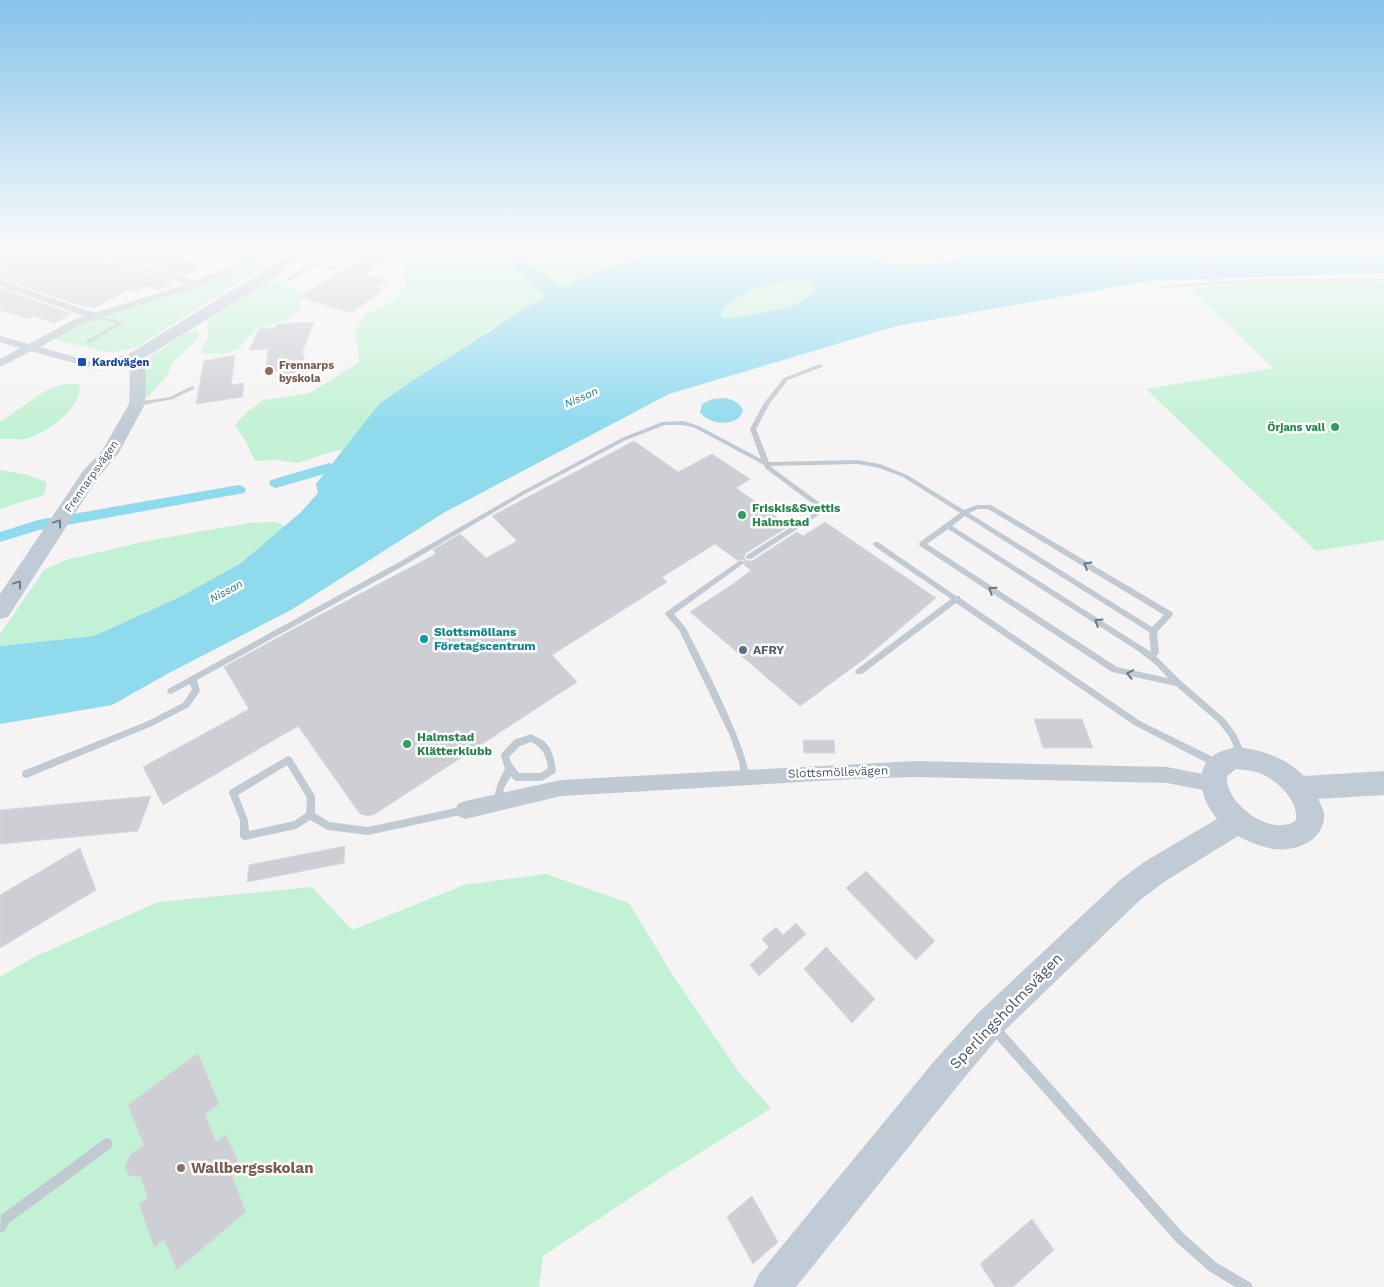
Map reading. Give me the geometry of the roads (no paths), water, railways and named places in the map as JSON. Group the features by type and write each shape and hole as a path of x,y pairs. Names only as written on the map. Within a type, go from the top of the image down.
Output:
{"street":[{"path":"65,306 93,316"},
{"path":"0,364 60,330 93,316 128,306"},
{"path":"0,339 88,364 135,357 218,306"},
{"name":"Frennarpsvägen","path":"0,611 90,474 110,454 136,404 138,374 135,357"},
{"path":"1269,764 1286,775 1300,788 1308,802 1310,816 1307,827 1297,835 1282,838 1264,834 1238,821 1219,800 1225,769 1269,764"},
{"name":"Slottsmöllevägen","path":"465,810 560,788 745,776 915,769 1167,776 1225,769"},
{"path":"1300,788 1384,782"},
{"name":"Sperlingsholmsvägen","path":"772,1287 948,1070 990,1023 1102,914 1130,890 1154,872 1238,821"}],"lane":[{"path":"88,342 121,323 93,316"},
{"path":"748,557 825,509 768,468 753,429 767,403 786,379 820,366"},
{"path":"136,404 171,398 192,388"},
{"path":"171,692 193,678 403,563 523,493 624,439 664,423 683,423 697,427 767,464 858,462 880,466 905,476 1153,631"},
{"path":"1150,656 1155,653 1153,631 1168,614 989,507 977,507 922,544 1114,670 1178,683"},
{"path":"876,544 1137,723 1225,769 1233,736 1222,720 1178,683 1159,662 948,526"},
{"path":"741,563 669,614 682,628 734,736 743,762 745,776"},
{"path":"859,672 957,598"},
{"path":"26,774 132,732 186,706 196,691 193,678"},
{"path":"498,803 500,788 510,769 505,756 517,744 531,738 543,743 550,757 552,770 542,777 517,776 510,769"},
{"path":"288,760 311,797 310,815 296,825 245,836 244,820 233,793 288,760"},
{"path":"310,815 328,826 368,831 465,810"},
{"path":"990,1023 1180,1238 1213,1267 1247,1287"},
{"path":"0,1227 4,1219 107,1144"}],"water":[{"name":"Nissan","path":"725,306 722,308 721,317 732,317 792,306 1008,306 897,326 669,394 445,512 291,610 167,674 112,705 0,724 0,646 94,636 182,596 241,563 301,512 318,493 316,484 380,403 527,307"},
{"path":"725,398 736,402 743,410 736,420 723,423 716,422 700,412 702,404 712,399"}],"waterway":[{"path":"276,483 329,468"},
{"path":"0,537 38,525 239,490"}],"place":[{"name":"Kardvägen","path":"82,362"},
{"name":"Frennarps byskola","path":"269,371"},
{"name":"Örjans vall","path":"1335,427"},
{"name":"Friskis&Svettis Halmstad","path":"742,515"},
{"name":"Slottsmöllans Företagscentrum","path":"424,639"},
{"name":"AFRY","path":"743,650"},
{"name":"Halmstad Klätterklubb","path":"407,744"},
{"name":"Wallbergsskolan","path":"181,1168"}]}
